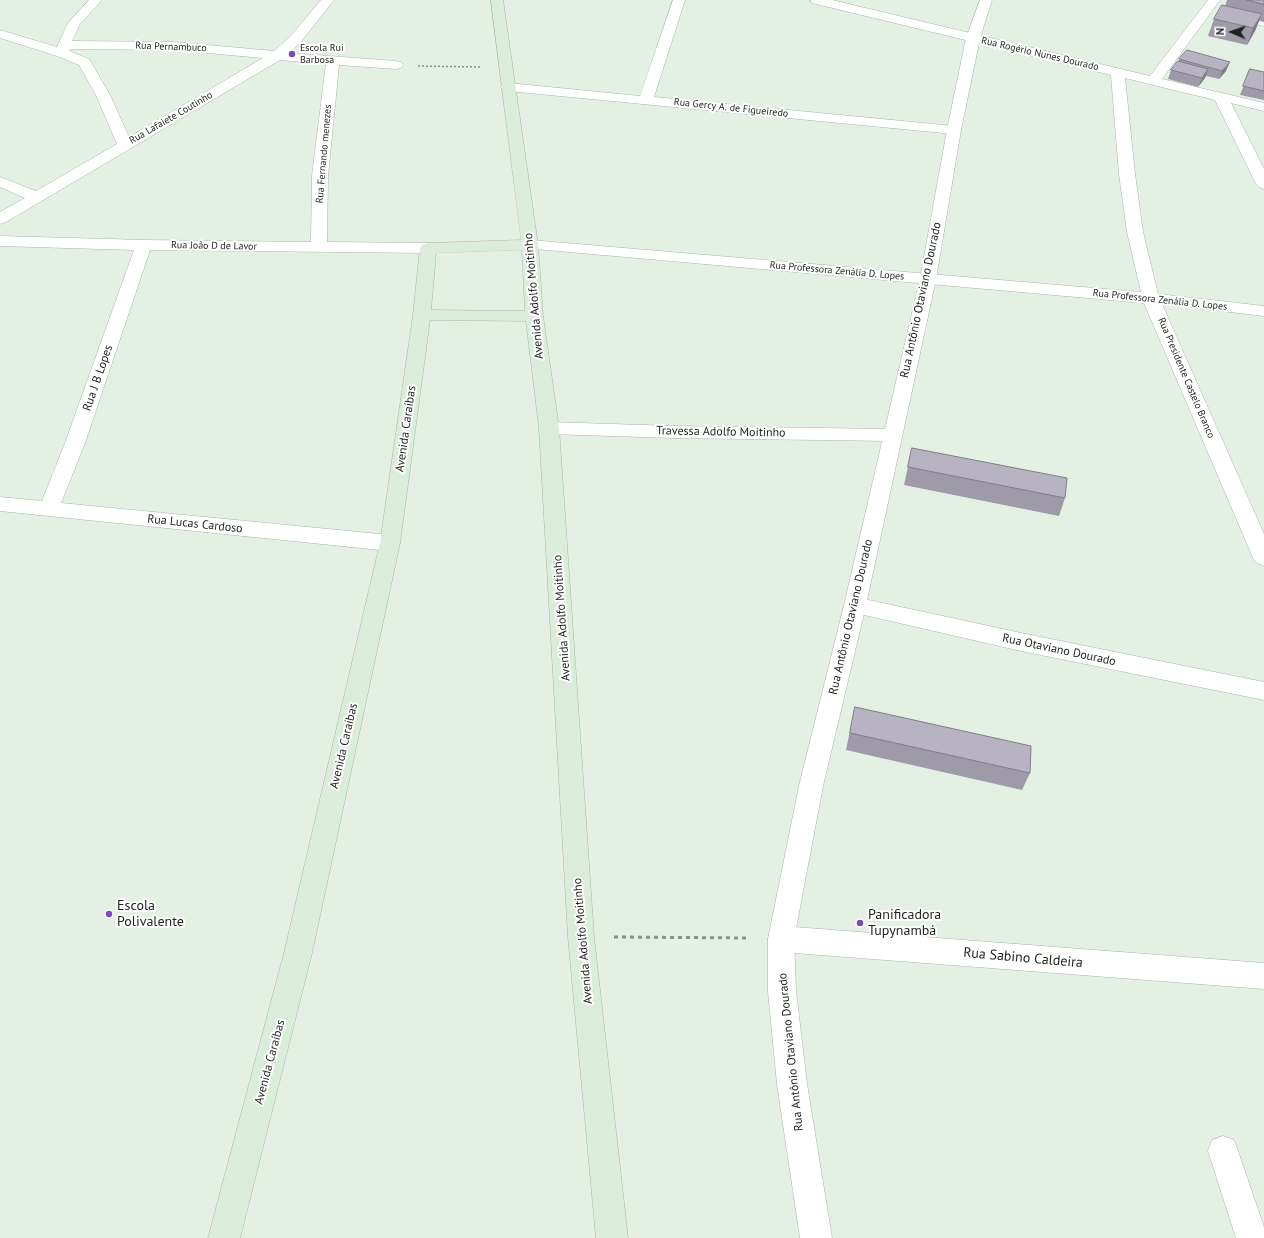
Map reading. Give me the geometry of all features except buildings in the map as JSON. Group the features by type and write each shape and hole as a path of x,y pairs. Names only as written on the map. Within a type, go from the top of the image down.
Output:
{"main road":[{"name":"Avenida Adolfo Moitinho","path":"497,0 530,245 534,316 549,428 581,937 612,1238"},
{"path":"428,248 530,245"},
{"name":"Avenida Caraíbas","path":"224,1238 298,953 390,544 422,315 428,248"},
{"path":"422,315 534,316"}],"street":[{"path":"63,49 66,35 72,24 96,0"},
{"name":"Rua Lafaiete Coutinho","path":"0,219 278,56 294,41 328,0"},
{"path":"646,100 679,0"},
{"name":"Rua Rogério Nunes Dourado","path":"816,0 1264,107"},
{"name":"Rua Antônio Otaviano Dourado","path":"816,1238 790,1068 782,991 781,938 811,786 855,605 928,279 954,130 973,38 986,0"},
{"path":"1154,80 1210,4 1264,22"},
{"path":"0,34 63,49 84,62 103,95 125,145"},
{"name":"Rua Pernambuco","path":"63,49 174,46 334,62 396,65"},
{"name":"Rua Fernando menezes","path":"319,247 320,176 334,62"},
{"name":"Rua Presidente Castelo Branco","path":"1118,72 1127,174 1132,210 1151,298 1264,558"},
{"name":"Rua Gercy A. de Figueiredo","path":"508,86 954,130"},
{"path":"1221,97 1264,184"},
{"path":"0,182 37,197"},
{"name":"Rua João D de Lavor","path":"0,241 144,245 428,248"},
{"name":"Rua J B Lopes","path":"49,509 75,443 144,245"},
{"name":"Rua Professora Zenália D. Lopes","path":"530,245 1151,298 1264,311"},
{"name":"Travessa Adolfo Moitinho","path":"549,428 674,432 892,435"},
{"name":"Rua Lucas Cardoso","path":"0,504 390,544"},
{"name":"Rua Otaviano Dourado","path":"855,605 1021,642 1264,691"},
{"name":"Rua Sabino Caldeira","path":"781,938 1264,976"},
{"path":"1223,1151 1252,1238"}],"path":[{"path":"396,65 505,67"},
{"path":"581,937 781,938"}],"place":[{"name":"Escola Rui Barbosa","path":"292,54"},
{"name":"Escola Polivalente","path":"109,914"},
{"name":"Panificadora Tupynambá","path":"860,923"}]}
